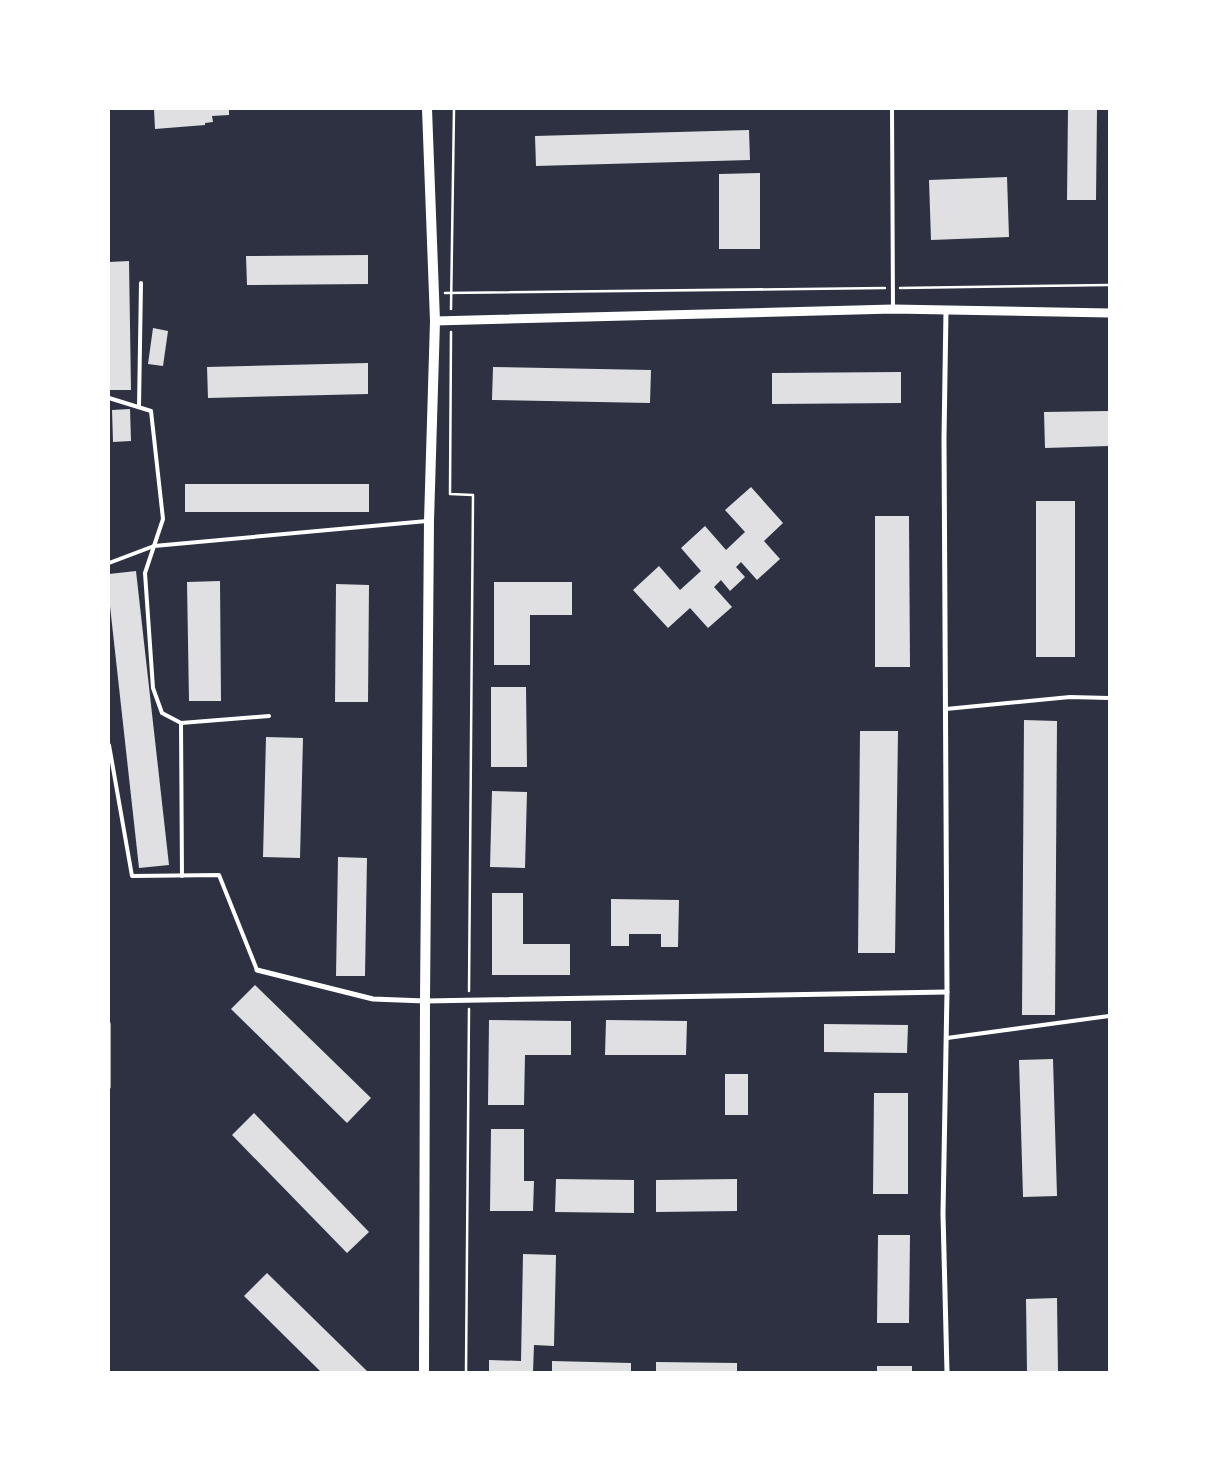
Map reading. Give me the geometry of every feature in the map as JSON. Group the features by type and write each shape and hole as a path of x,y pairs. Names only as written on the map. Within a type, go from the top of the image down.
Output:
{"main road":[{"path":"424,1372 429,521 435,321 427,109"}],"street":[{"path":"435,321 893,309 1109,313"},
{"path":"946,310 944,438 947,1038 943,1214 947,1372"},
{"path":"257,970 374,998 425,1001 947,992"}],"lane":[{"path":"892,109 893,309"},
{"path":"139,407 141,283"},
{"path":"109,398 151,411 163,519 146,573 153,688 162,714 181,723 269,716"},
{"path":"109,563 154,546 429,521"},
{"path":"946,709 1070,697 1109,698"},
{"path":"181,723 182,876"},
{"path":"109,745 132,876 220,875 257,970"},
{"path":"947,1038 1109,1016"}],"path":[{"path":"454,109 450,494 473,495 466,1372"},
{"path":"434,294 1109,285"}],"building":[{"path":"154,109 229,109 229,115 212,116 213,122 205,123 205,125 155,129"},
{"path":"1068,109 1097,109 1096,200 1067,200"},
{"path":"749,130 750,160 536,166 535,136"},
{"path":"760,173 760,249 719,249 719,174"},
{"path":"1007,177 1009,237 931,240 929,180"},
{"path":"368,255 368,284 247,285 246,256"},
{"path":"129,261 131,390 109,390 109,262"},
{"path":"153,328 168,331 163,366 148,364"},
{"path":"368,363 368,394 208,398 207,367"},
{"path":"493,367 651,370 650,403 492,400"},
{"path":"901,372 901,403 772,404 772,373"},
{"path":"130,409 131,441 113,442 112,410"},
{"path":"1109,411 1109,446 1045,448 1044,412"},
{"path":"185,484 369,484 369,512 185,512"},
{"path":"751,487 783,523 764,541 780,559 757,580 741,562 736,567 745,577 730,591 721,580 714,587 732,607 708,628 690,608 668,628 633,590 659,566 680,590 701,571 681,548 705,526 726,550 745,532 725,510"},
{"path":"1036,501 1075,501 1075,657 1036,657"},
{"path":"875,516 909,516 910,667 875,667"},
{"path":"136,571 169,865 139,868 109,597 109,574"},
{"path":"220,581 221,701 189,701 187,582"},
{"path":"494,582 572,582 572,615 530,615 530,665 494,665"},
{"path":"336,584 369,585 368,702 335,702"},
{"path":"491,687 526,687 527,767 491,767"},
{"path":"1024,720 1057,721 1055,1015 1022,1015"},
{"path":"860,731 898,731 895,953 858,953"},
{"path":"266,737 303,738 300,858 263,857"},
{"path":"492,791 527,792 525,868 490,867"},
{"path":"338,857 367,858 365,976 336,976"},
{"path":"492,893 523,893 523,944 570,944 570,975 492,975"},
{"path":"611,899 679,900 678,947 661,947 661,934 629,934 629,946 611,946"},
{"path":"255,985 371,1098 347,1123 231,1009"},
{"path":"489,1020 571,1021 571,1055 525,1055 524,1105 488,1105"},
{"path":"606,1020 687,1021 686,1055 605,1055"},
{"path":"824,1024 908,1025 907,1053 824,1052"},
{"path":"1053,1059 1057,1196 1023,1197 1019,1060"},
{"path":"725,1074 748,1074 748,1115 725,1115"},
{"path":"874,1093 908,1093 908,1194 873,1194"},
{"path":"254,1113 369,1232 347,1253 232,1135"},
{"path":"491,1129 524,1129 524,1181 534,1181 533,1211 490,1211"},
{"path":"556,1179 634,1180 634,1213 555,1212"},
{"path":"737,1179 737,1211 656,1212 656,1180"},
{"path":"878,1235 910,1235 909,1323 877,1323"},
{"path":"523,1254 556,1255 554,1346 534,1345 533,1372 489,1372 489,1360 521,1361"},
{"path":"267,1273 368,1372 321,1372 244,1296"},
{"path":"1057,1298 1058,1372 1027,1372 1026,1299"},
{"path":"552,1361 631,1363 631,1372 552,1372"},
{"path":"656,1362 737,1363 737,1372 656,1372"},
{"path":"877,1366 912,1366 912,1372 877,1372"}],"railway":[{"path":"109,1024 109,1087"}]}
